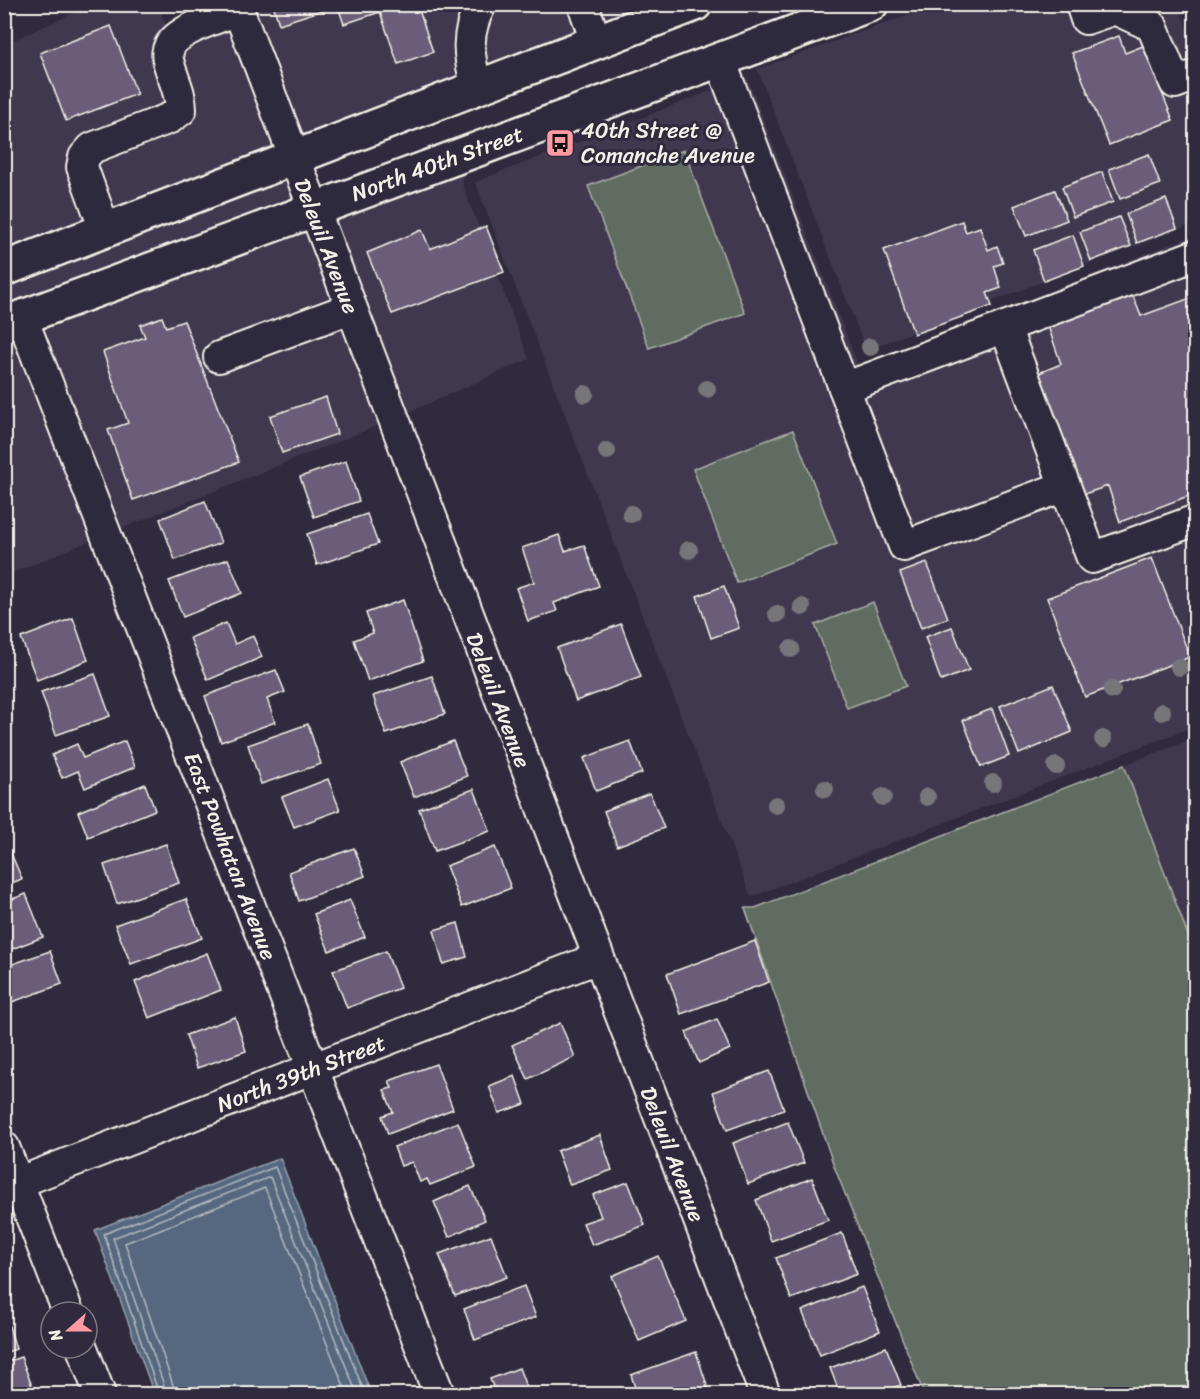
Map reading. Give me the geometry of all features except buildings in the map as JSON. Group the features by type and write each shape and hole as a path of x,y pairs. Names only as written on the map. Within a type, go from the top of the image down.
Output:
{"main road":[{"path":"4,269 695,4"},
{"name":"North 40th Street","path":"13,321 312,208 871,4"}],"street":[{"path":"477,87 468,51 475,16 481,4"},
{"path":"583,4 596,42"},
{"path":"1081,4 1086,19 1115,9 1152,26 1175,83 1196,75"},
{"path":"105,230 82,167 84,157 92,148 170,118 181,110 181,97 167,58 167,46 175,36 237,7"},
{"name":"Deleuil Avenue","path":"237,7 765,1395"},
{"path":"720,60 904,546 1065,486"},
{"path":"844,388 1196,255"},
{"path":"219,357 351,308"},
{"name":"East Powhatan Avenue","path":"13,321 314,1068 439,1395"},
{"path":"1005,327 1092,558 1196,520"},
{"name":"North 39th Street","path":"11,1185 598,958"},
{"path":"4,1147 11,1185 63,1300"},
{"path":"87,1360 100,1395"}],"shaded area":[{"path":"599,4 636,5 604,19"},
{"path":"92,5 158,5 173,43 223,12 274,150 13,251 5,228 5,44"},
{"path":"252,5 567,5 577,32 303,139"},
{"path":"937,5 1178,5 1195,47 1195,223 866,350 757,69"},
{"path":"747,77 858,365 1195,235 1195,726 751,897 475,182"},
{"path":"684,150 745,313 649,348 588,186"},
{"path":"485,166 467,173 463,179 463,186 529,359 407,413 332,216 340,217"},
{"path":"284,175 294,201 5,309 5,283"},
{"path":"303,226 379,425 120,529 41,325"},
{"path":"13,335 92,540 5,576 4,338"},
{"path":"793,430 837,544 737,583 693,469"},
{"path":"873,602 906,686 847,708 815,625"},
{"path":"1190,740 1195,754 1195,954 1124,765"},
{"path":"1124,765 1195,954 1195,1394 924,1394 834,1166 745,908 755,908"}],"water":[{"path":"280,1158 371,1394 154,1394 95,1230"}],"place":[{"name":"40th Street @ Comanche Avenue","path":"560,143"}]}
